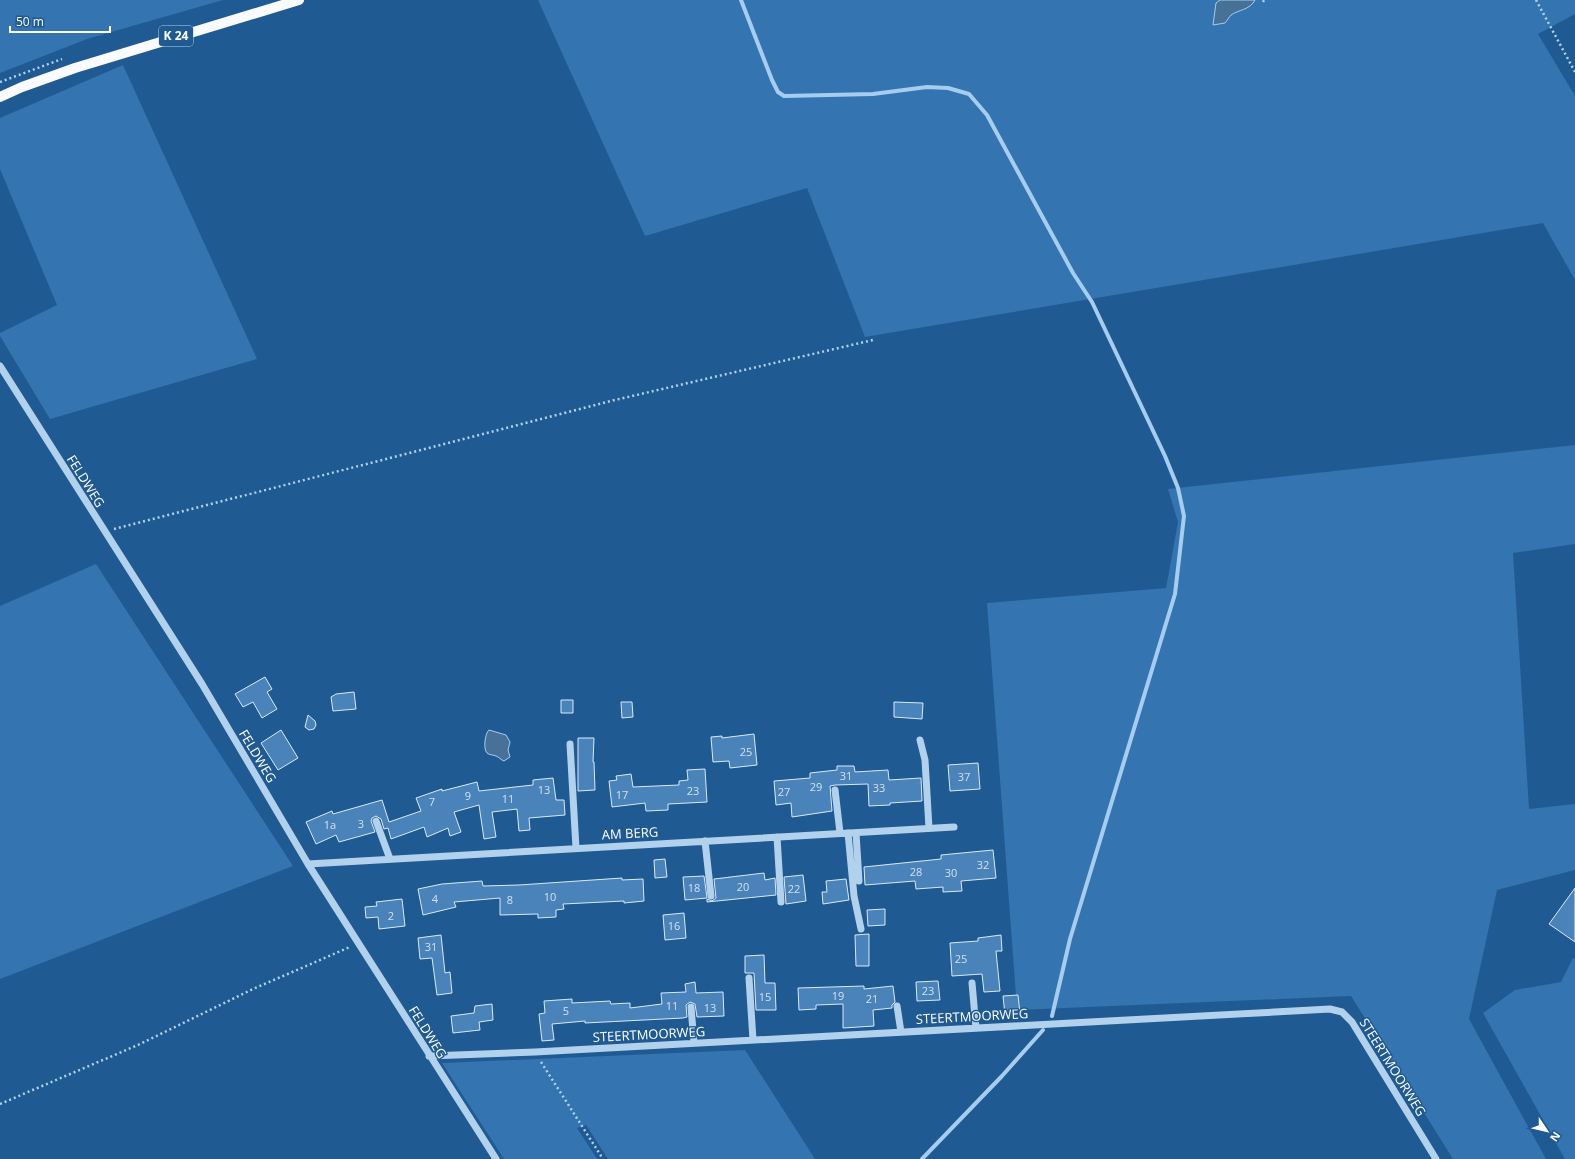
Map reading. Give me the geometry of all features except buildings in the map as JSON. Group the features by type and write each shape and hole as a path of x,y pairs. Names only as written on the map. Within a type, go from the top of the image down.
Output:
{"main road":[{"name":"K 24","path":"0,97 22,87 75,68 299,0"}],"street":[{"name":"FELDWEG","path":"0,366 202,684 308,864 496,1159"},
{"path":"920,740 925,760 929,828"},
{"path":"570,744 576,848"},
{"path":"835,790 840,833"},
{"path":"376,821 390,859"},
{"name":"AM BERG","path":"308,864 954,827"},
{"path":"852,833 859,881"},
{"path":"852,833 854,896 860,929"},
{"path":"777,837 781,902"},
{"path":"705,841 710,896"},
{"path":"749,978 753,1040"},
{"path":"972,983 976,1028"},
{"path":"897,1006 901,1032"},
{"path":"691,1007 694,1043"},
{"name":"STEERTMOORWEG","path":"429,1056 535,1052 1330,1008 1342,1012 1352,1022 1436,1159"}],"path":[{"path":"1536,0 1575,72"},
{"path":"104,531 615,400 873,340"},
{"path":"0,1104 138,1045 253,989 358,943"},
{"path":"535,1052 603,1159"}],"shaded area":[{"path":"0,0 223,0 87,39 0,73"},
{"path":"538,0 1220,0 1216,4 1213,25 1225,23 1231,15 1247,8 1255,0 1575,0 1575,14 1538,34 1575,96 1575,280 1543,223 865,337 807,188 645,236"},
{"path":"1220,0 1255,0 1247,8 1231,15 1225,23 1213,25 1216,3"},
{"path":"123,65 257,359 50,419 0,336 0,333 57,305 0,169 0,118"},
{"path":"1575,445 1575,544 1513,553 1529,809 1575,804 1575,870 1497,890 1469,1019 1546,1159 1453,1159 1351,996 1017,1010 987,603 1166,588 1178,522 1168,489"},
{"path":"96,564 293,866 0,979 0,606"},
{"path":"489,730 506,735 510,742 508,750 510,757 504,761 497,756 488,754 486,751 486,734"},
{"path":"1573,958 1575,959 1575,1159 1565,1159 1483,1013 1515,990 1561,982"},
{"path":"745,1050 815,1159 608,1159 586,1125 577,1128 597,1159 504,1159 442,1063"}],"waterway":[{"path":"741,0 772,80 778,92 784,96 873,94 927,87 948,88 969,94 987,115 1073,273 1092,302 1165,456 1178,488 1184,516 1175,594 1070,939 1052,1016"},
{"path":"922,1159 1002,1076 1043,1030"}]}
